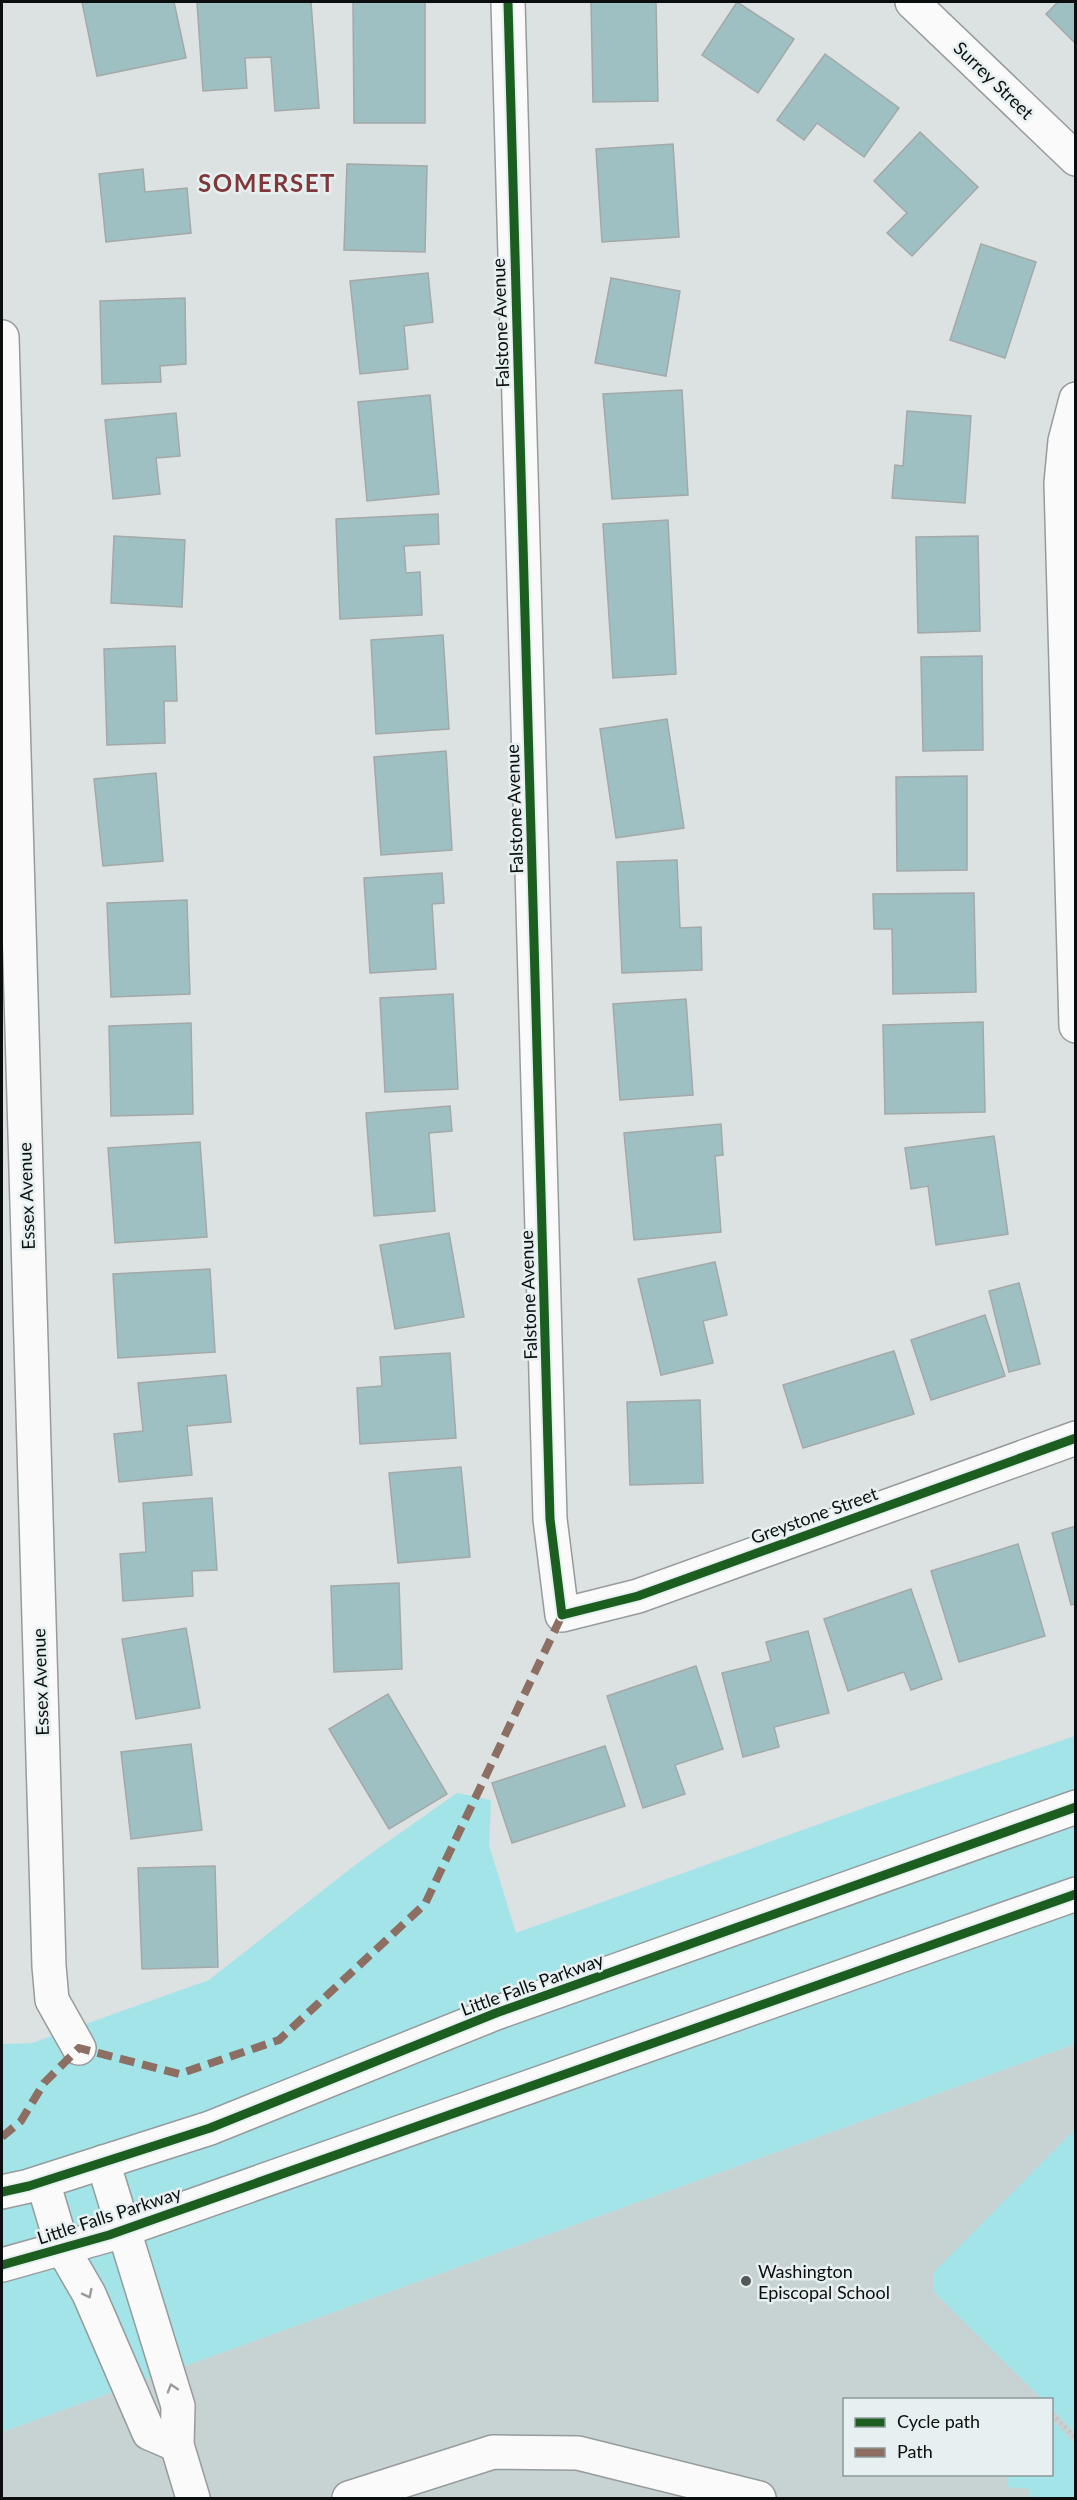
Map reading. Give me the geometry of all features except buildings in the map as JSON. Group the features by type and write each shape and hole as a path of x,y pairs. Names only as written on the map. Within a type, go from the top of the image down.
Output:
{"street":[{"name":"Falstone Avenue","path":"508,2 550,1519 562,1615"},
{"name":"Surrey Street","path":"912,2 1076,159"},
{"name":"Essex Avenue","path":"2,337 49,1966 52,2000 79,2048"},
{"path":"1076,399 1065,441 1061,483 1076,1026"},
{"name":"Greystone Street","path":"562,1615 638,1596 1076,1438"},
{"name":"Little Falls Parkway","path":"2,2193 210,2128 496,2013 1076,1807"},
{"name":"Little Falls Parkway","path":"2,2265 123,2230 1076,1894"},
{"path":"104,2162 178,2406 177,2445 194,2499"},
{"path":"43,2182 63,2249 88,2294 149,2433 177,2445"},
{"path":"350,2499 493,2452 578,2453 759,2499"}],"path":[{"path":"1053,2415 1076,2438"}],"shaded area":[{"path":"1075,1736 1075,2044 2,2432 2,2044 32,2043 209,1980 359,1862 457,1793 491,1800 489,1845 516,1933 889,1799"},
{"name":"Washington Episcopal School","path":"1075,2044 1075,2498 2,2498 2,2432"},
{"path":"1075,2129 1075,2433 1053,2410 1053,2398 1041,2398 933,2291 933,2273"},
{"path":"1053,2421 1075,2444 1075,2466 1072,2470 1075,2473 1075,2498 1030,2498 1030,2489 1007,2487 1008,2476 1053,2476"}],"marked path":[{"path":"2,2137 21,2121 44,2083 79,2048 179,2074 279,2040 425,1904 562,1615"}],"cycle path":[{"path":"508,2 550,1519 562,1615 638,1596 1076,1438"},
{"path":"2,2192 29,2186 210,2128 496,2013 1076,1807"},
{"path":"2,2265 109,2235 1076,1894"}],"place":[{"name":"Washington Episcopal School","path":"746,2281"}],"district":[{"name":"SOMERSET","path":"267,182"}]}
